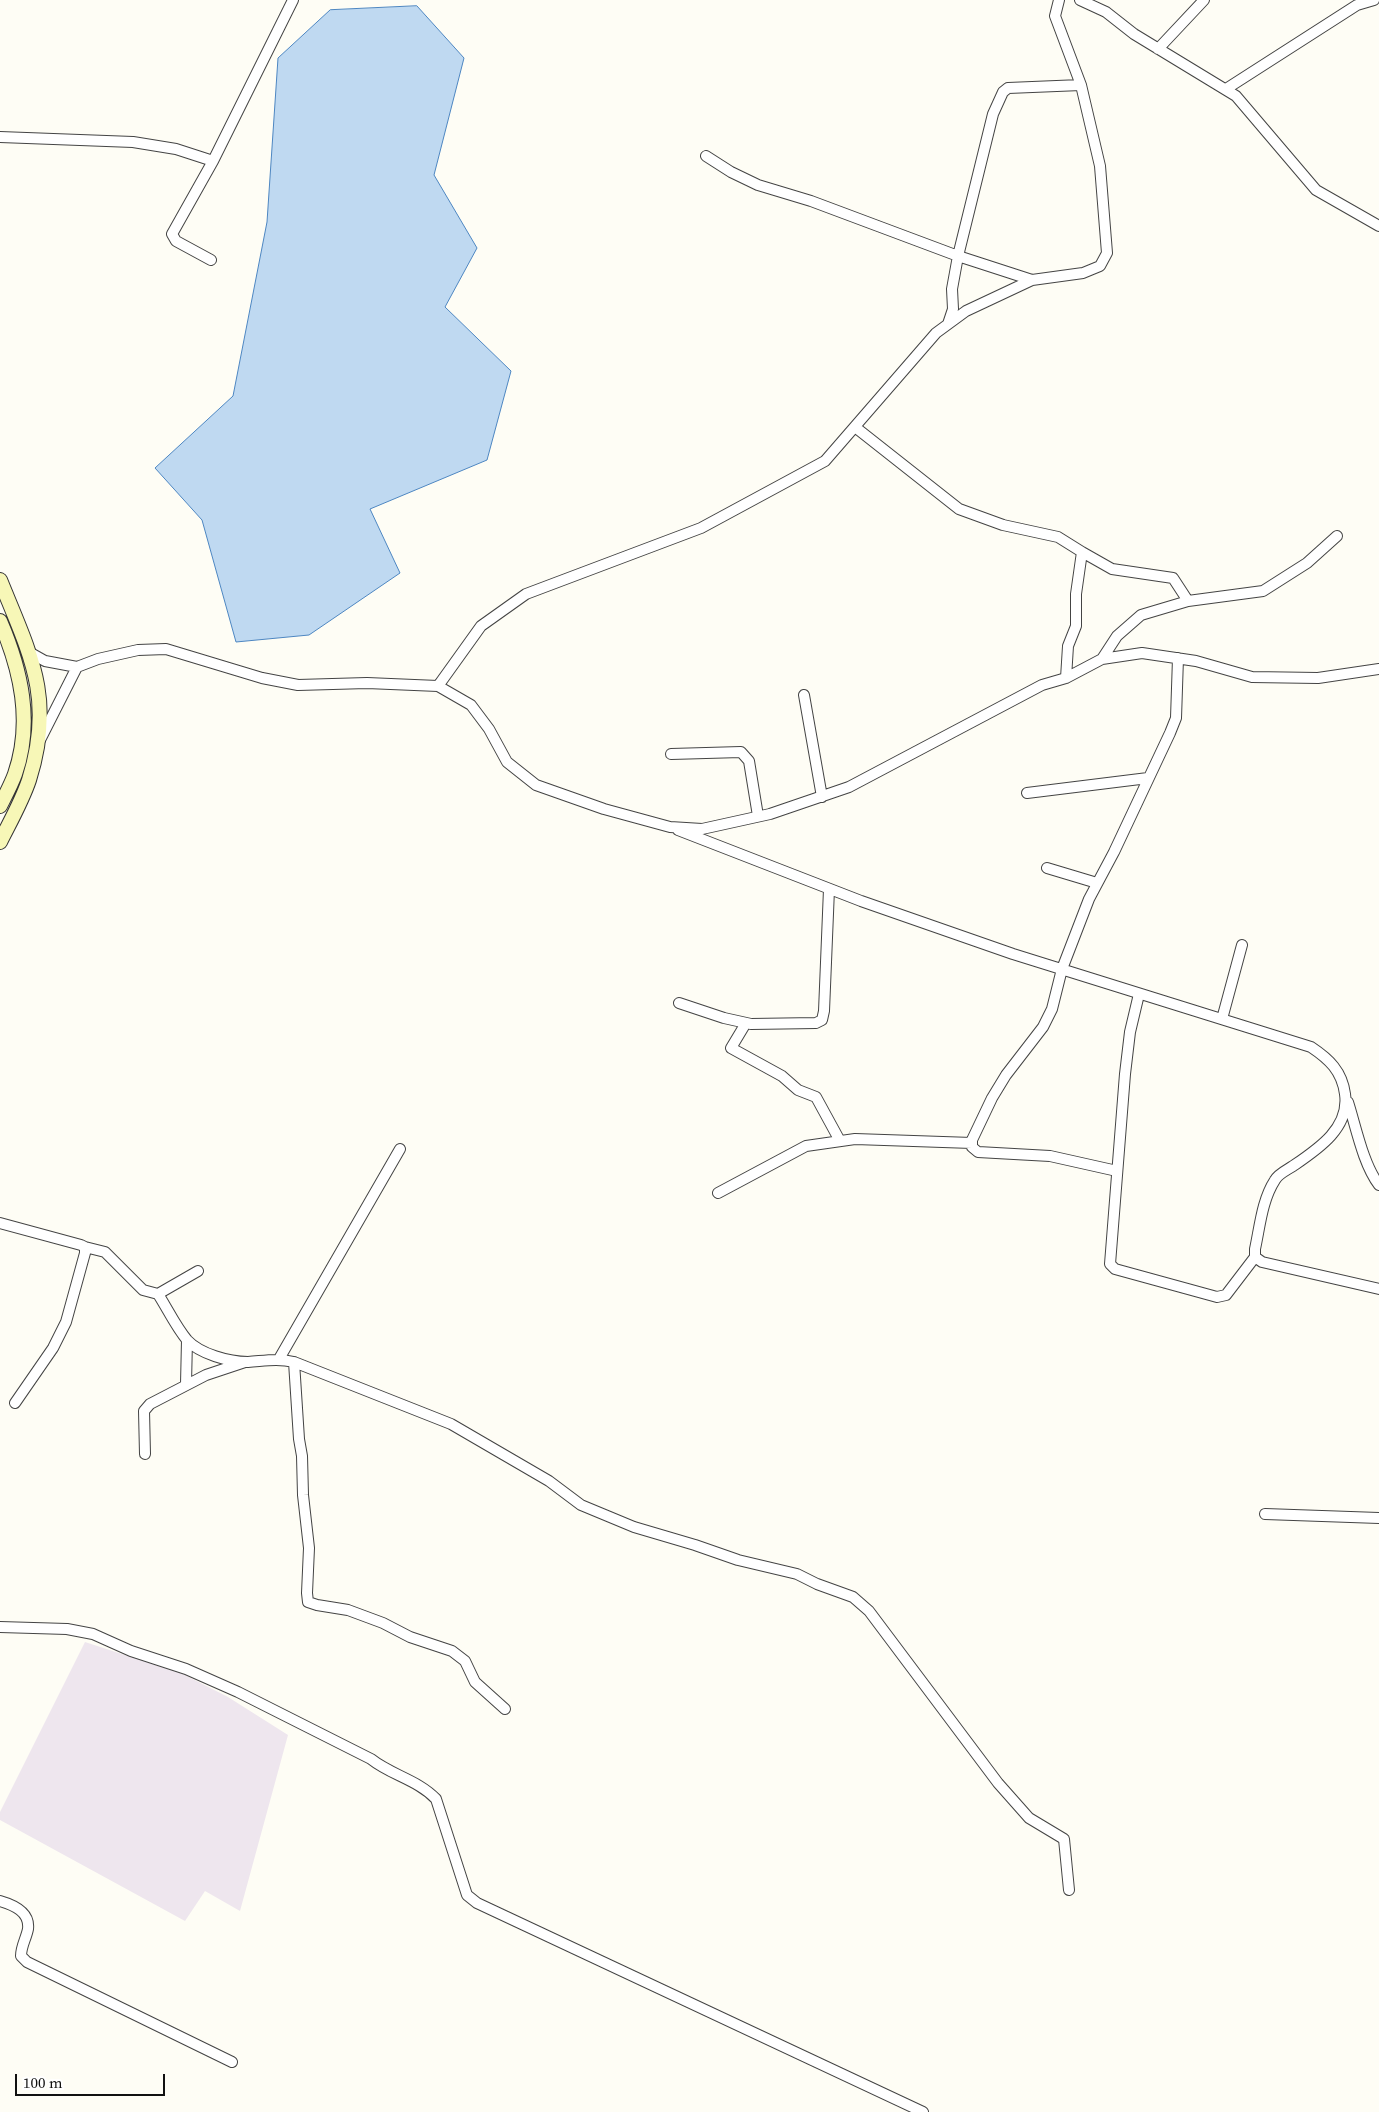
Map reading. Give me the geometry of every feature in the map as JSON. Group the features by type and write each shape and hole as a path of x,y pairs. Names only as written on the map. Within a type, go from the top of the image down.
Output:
{"main road":[{"path":"0,580 29,652 40,699 39,743 28,781 0,842"},
{"path":"0,620 14,653 21,680 24,704 21,750 14,775 0,806"}],"street":[{"path":"212,260 176,241 172,234 213,161 293,0"},
{"path":"438,686 480,626 526,594 701,528 825,460 936,333 966,311 1032,280 1082,272 1100,266 1107,252 1100,166 1080,85 1055,16 1059,0"},
{"path":"1080,0 1106,12 1134,34 1236,96 1316,190 1378,223"},
{"path":"1158,48 1204,0"},
{"path":"1226,89 1357,5 1374,0"},
{"path":"948,325 953,309 952,290 958,256 993,114 1003,92 1008,88 1080,85"},
{"path":"0,137 133,142 176,148 213,161"},
{"path":"706,156 744,180 812,201 958,256 1032,280"},
{"path":"855,427 959,509 1003,525 1058,538 1112,569 1173,578 1188,601"},
{"path":"1102,659 1117,636 1141,615 1188,601 1263,591 1307,563 1337,536"},
{"path":"1066,678 1068,646 1076,626 1076,594 1082,552"},
{"path":"29,652 45,660 77,667 98,659 138,650 166,649 262,678 298,685 367,683 438,686 471,705 489,729 507,762 536,785 604,809 670,827 829,888 1004,951 1311,1047 1327,1057 1338,1070 1363,1151 1379,1185"},
{"path":"670,827 702,828 758,816 849,788 1042,685 1066,678 1102,659 1142,653 1196,660 1252,677 1318,678 1379,669"},
{"path":"1117,1171 1050,1156 978,1152 972,1147 972,1143 992,1098 1006,1074 1043,1026 1052,1009 1062,970 1089,899 1114,852 1176,718 1178,658"},
{"path":"39,743 77,667"},
{"path":"804,696 822,796"},
{"path":"671,754 741,752 749,760 758,816"},
{"path":"1027,792 1148,778"},
{"path":"1047,868 1097,883"},
{"path":"679,1003 724,1018 746,1023 816,1024 822,1020 824,1011 829,888"},
{"path":"1222,1020 1242,945"},
{"path":"1139,994 1130,1032 1117,1171 1110,1264 1115,1269 1217,1297 1226,1295 1255,1257 1254,1249 1265,1201 1276,1178 1330,1137 1343,1120 1347,1106 1344,1089"},
{"path":"746,1023 731,1048 782,1076 798,1090 816,1097 840,1141"},
{"path":"718,1193 806,1146 855,1139 972,1143"},
{"path":"280,1359 400,1149"},
{"path":"0,1223 81,1244 85,1253 66,1322 53,1348 15,1403"},
{"path":"84,1248 105,1252 143,1290 158,1294 187,1340 202,1351 246,1362"},
{"path":"1255,1257 1262,1262 1379,1290"},
{"path":"158,1294 198,1271"},
{"path":"186,1384 187,1340"},
{"path":"145,1454 144,1411 150,1404 206,1375 246,1362 280,1359 294,1362 452,1424 549,1481 581,1505 634,1527 738,1560 797,1574 817,1584 853,1597 869,1611 998,1783 1029,1818 1064,1839 1069,1890"},
{"path":"294,1362 299,1440 302,1456 303,1494 309,1548 306,1593 308,1602 348,1610 383,1623 410,1637 452,1651 465,1661 475,1682 505,1709"},
{"path":"1265,1514 1379,1518"},
{"path":"0,1627 67,1629 93,1634 132,1651 186,1669 238,1692 371,1759 380,1766 428,1791 436,1799 467,1895 477,1903 923,2112"},
{"path":"0,1901 21,1910 28,1919 28,1930 21,1948 21,1956 27,1962 232,2062"}],"shaded area":[{"path":"85,1642 183,1674 228,1697 288,1735 240,1911 205,1891 185,1921 0,1820 0,1812"}],"water":[{"path":"417,6 464,58 434,175 477,248 445,307 511,371 487,460 370,509 400,573 309,635 236,642 202,520 155,468 233,396 267,222 278,58 330,10"}]}
